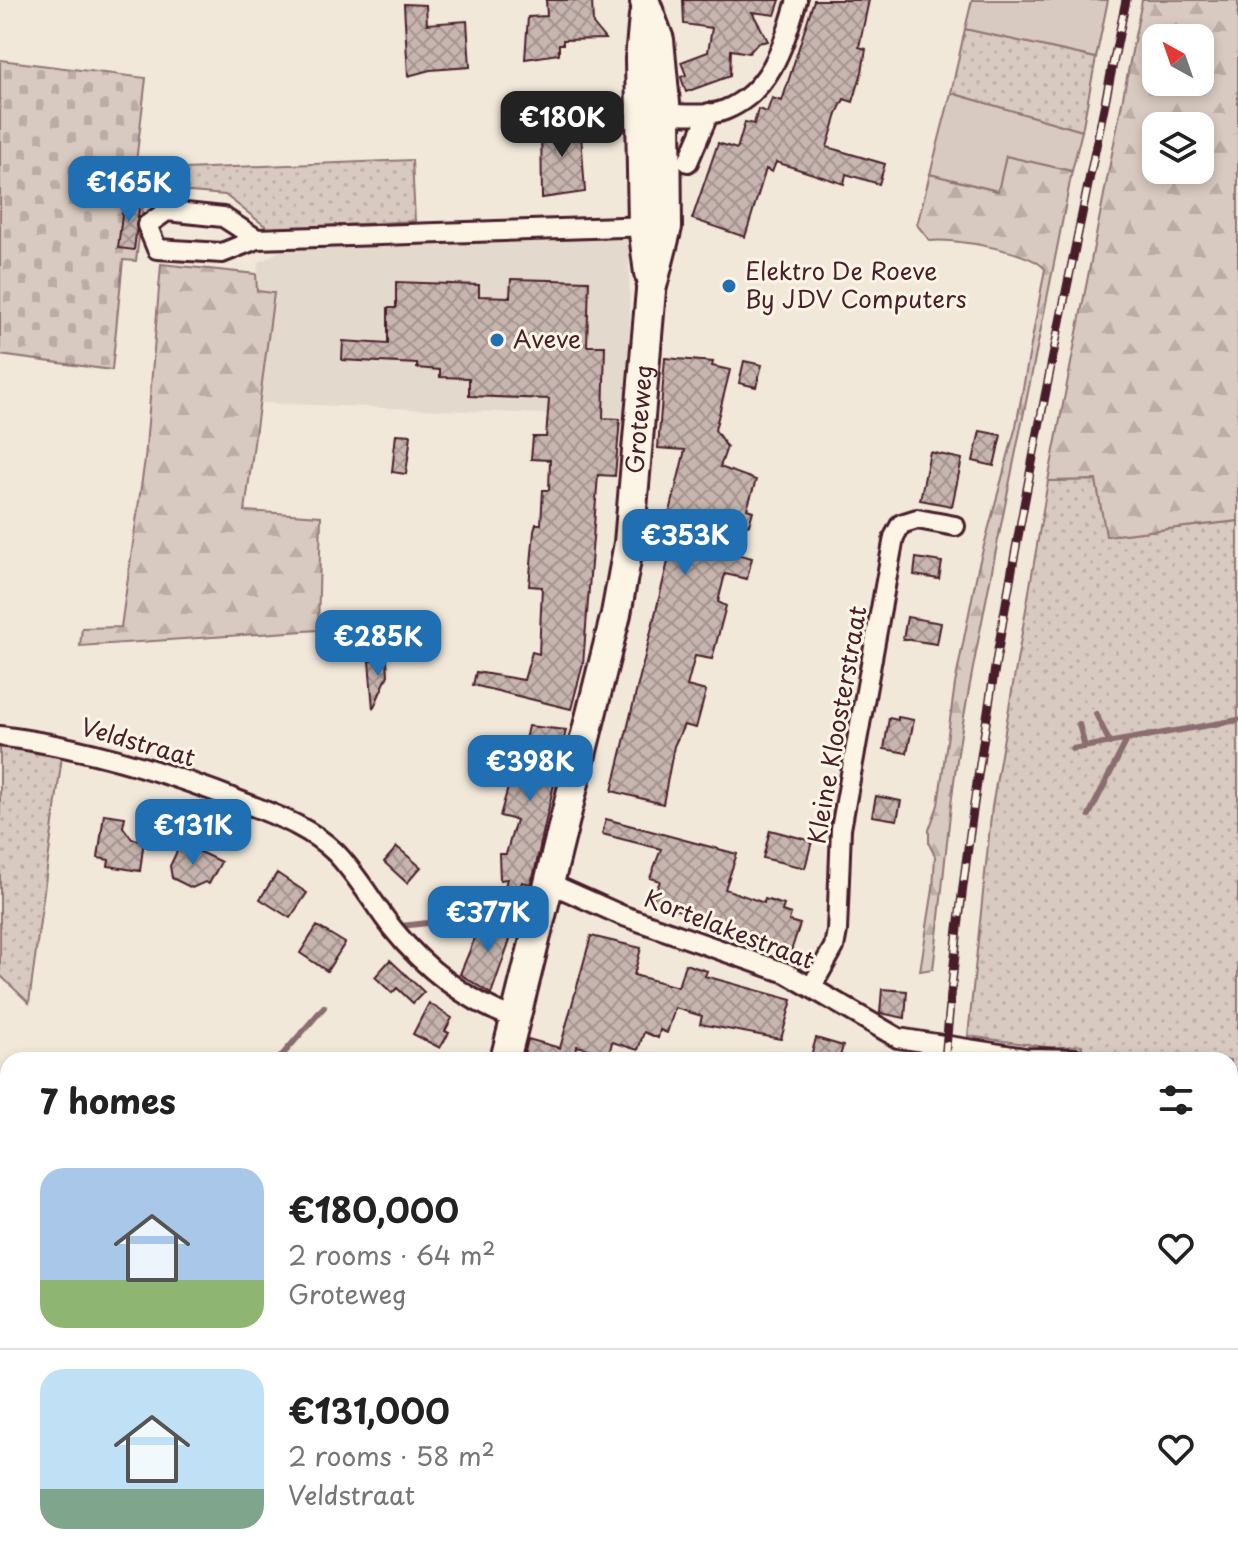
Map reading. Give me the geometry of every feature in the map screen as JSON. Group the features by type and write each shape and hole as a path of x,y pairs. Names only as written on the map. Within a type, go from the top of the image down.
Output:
{"main road":[{"name":"Groteweg","path":"507,1052 619,600 629,543 655,226 654,114 640,59 645,1"}],"street":[{"path":"654,114 725,110 761,84 779,58 797,0"},
{"path":"688,162 709,113"},
{"path":"257,239 223,217 167,211 147,225 157,249 222,253 257,239 655,226"},
{"name":"Kleine Kloosterstraat","path":"812,986 834,947 837,931 841,829 894,537 901,524 917,519 955,526"},
{"name":"Veldstraat","path":"0,736 117,758 198,784 298,824 332,849 394,930 428,965 459,991 514,1018"},
{"name":"Kortelakestraat","path":"547,882 621,915 786,973 812,986 880,1031 907,1041 983,1052"}],"shaded area":[{"path":"629,237 630,347 624,417 261,403 274,293 256,291 258,263 291,245"}],"green space":[{"path":"972,0 1108,0 1096,58 965,29"},
{"path":"1142,0 1238,0 1238,521 1106,536 1096,480 1048,481"},
{"path":"965,29 1096,58 1082,131 951,93"},
{"path":"0,60 146,78 133,187 145,188 136,261 123,260 112,370 0,355"},
{"path":"951,93 1082,131 1072,171 1006,156 998,191 930,174"},
{"path":"1006,156 1072,171 959,743 933,969 920,971 933,889 935,856 929,844 929,830 938,805 955,684 978,568 1016,426 1045,269 1009,251 930,241 917,225 930,174 997,191"},
{"path":"412,160 415,221 269,229 225,195 133,187 135,171"},
{"path":"161,264 256,274 257,291 274,293 245,511 321,516 318,630 80,646 82,628 121,627 145,459"},
{"path":"1096,480 1107,536 1238,521 1238,1052 1082,1052 1082,1045 1053,1048 968,1036 992,807 1048,481"},
{"path":"0,739 63,749 29,1003 0,975"}],"building":[{"path":"546,0 592,0 593,24 605,39 563,40 563,44 559,44 559,54 525,59 528,17 547,16"},
{"path":"683,0 780,0 775,15 752,12 768,41 758,43 749,53 731,50 730,76 686,92 681,77 686,75 681,62 708,52 712,28 684,24"},
{"path":"814,0 869,0 859,47 866,49 862,72 853,102 844,99 838,111 827,147 885,164 879,184 846,174 844,184 776,162 772,172 766,169 745,237 692,219 718,143 737,149 745,122 754,124 758,109 767,112 772,98 782,101"},
{"path":"404,4 426,5 427,24 467,21 470,67 430,70 408,76"},
{"path":"580,120 585,192 542,198 541,122"},
{"path":"124,199 140,200 134,250 118,248"},
{"path":"511,279 589,281 587,346 605,346 603,418 620,419 615,476 598,475 583,664 571,709 473,685 476,672 524,680 532,652 539,654 542,587 529,586 534,531 536,524 541,524 543,490 549,490 550,460 531,459 533,437 546,437 549,399 469,396 469,378 440,377 440,370 417,368 417,364 342,360 343,341 388,344 388,308 396,308 396,282 479,285 479,296 510,297"},
{"path":"665,358 713,362 712,366 730,370 715,430 727,447 720,467 756,480 747,509 753,511 749,525 714,515 707,546 752,558 747,579 725,574 718,602 726,606 712,659 695,656 687,686 706,691 696,728 684,725 674,746 663,804 612,791 673,541 666,540 685,450 658,448"},
{"path":"744,361 762,365 756,387 739,383"},
{"path":"980,431 1001,435 994,466 973,461"},
{"path":"396,434 411,435 406,474 392,472"},
{"path":"930,452 962,459 952,506 920,500"},
{"path":"916,558 942,562 939,579 914,575"},
{"path":"907,617 941,623 937,644 903,639"},
{"path":"387,660 388,675 373,709 369,661"},
{"path":"898,717 914,720 907,753 884,749 889,718 898,720"},
{"path":"528,726 566,730 534,874 530,884 522,882 519,889 505,886 507,879 500,880 499,854 506,854 516,820 500,816 509,784 515,785"},
{"path":"876,796 901,801 897,820 872,816"},
{"path":"104,814 125,817 123,827 132,839 144,840 140,871 108,866 109,860 98,858"},
{"path":"606,819 737,854 725,889 764,903 765,899 784,905 782,911 791,914 789,921 800,924 791,951 652,901 660,881 650,878 661,849 602,834"},
{"path":"770,830 812,841 805,868 763,858"},
{"path":"181,843 221,862 209,884 205,882 192,888 172,878 170,866"},
{"path":"397,847 421,867 407,883 384,862"},
{"path":"277,873 307,893 290,918 260,899"},
{"path":"492,917 515,925 491,994 460,974 482,921 490,924"},
{"path":"317,926 345,943 327,971 300,953"},
{"path":"591,936 641,948 634,975 678,987 685,964 707,971 705,976 792,1000 781,1039 700,1024 702,1016 675,1008 667,1033 660,1030 658,1038 644,1032 638,1050 612,1042 610,1052 577,1046 576,1052 525,1052 528,1039 560,1048"},
{"path":"390,960 424,992 413,1003 397,988 392,993 375,977"},
{"path":"882,989 907,991 905,1018 880,1013"},
{"path":"429,1003 452,1018 445,1031 449,1033 440,1048 413,1034"},
{"path":"816,1038 843,1046 841,1052 812,1052"}],"waterway":[{"path":"1096,714 1110,743"},
{"path":"1072,749 1238,720"},
{"path":"1079,724 1085,747"},
{"path":"1089,815 1127,740"},
{"path":"401,926 472,918 518,904"},
{"path":"285,1052 324,1007"}],"railway":[{"path":"946,1052 958,926 996,660 1045,395 1126,0"}],"place":[{"name":"Elektro De Roeve By JDV Computers","path":"729,286"},
{"name":"Aveve","path":"497,340"}]}
